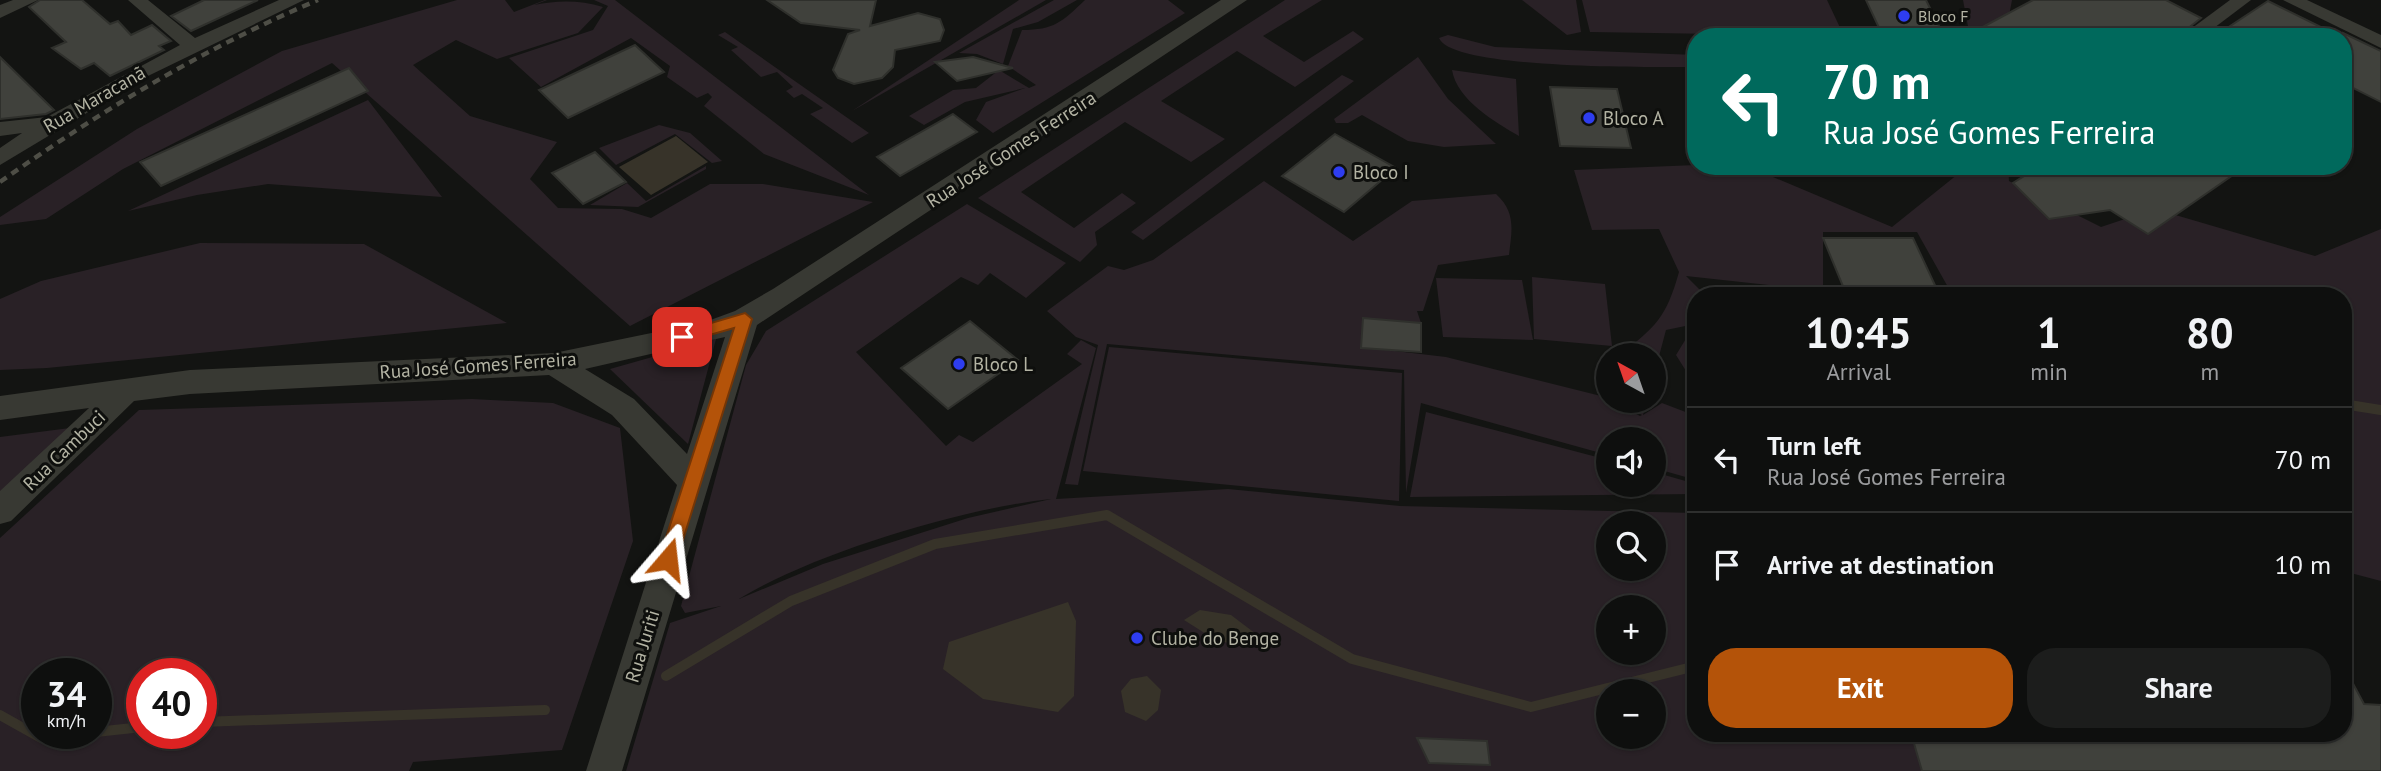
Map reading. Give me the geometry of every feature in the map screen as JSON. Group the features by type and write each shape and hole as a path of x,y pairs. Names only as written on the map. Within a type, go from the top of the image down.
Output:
{"street":[{"path":"0,12 29,0"},
{"path":"137,0 191,44"},
{"name":"Rua Maracanã","path":"0,158 49,122 191,44 295,0"},
{"name":"Rua José Gomes Ferreira","path":"0,408 128,389 226,379 554,364 706,332 745,319 1236,0"},
{"path":"2202,28 2242,0"},
{"path":"2292,0 2351,28"},
{"path":"2352,28 2381,42"},
{"path":"0,129 49,122"},
{"name":"Rua Juriti","path":"604,771 692,480 745,319"},
{"path":"554,364 623,407 692,480"},
{"name":"Rua Cambuci","path":"0,512 128,389"}],"shaded area":[{"path":"457,0 505,0 514,12 545,0 534,5 569,2 603,7 578,33 497,59 456,40 413,65 470,116 557,142 530,179 558,208 622,209 651,218 710,184 763,184 873,202 630,326 332,63 123,169 46,219 0,225 0,217 137,129 282,51"},
{"path":"594,0 615,0 869,195 764,154 704,106 712,97 708,93 697,98 667,77 670,66 631,38 541,87 509,58 593,30 608,6"},
{"path":"1019,0 1046,0 852,111"},
{"path":"1054,0 1077,0 1038,22 1013,29 1003,64 977,54 959,53"},
{"path":"1085,0 1168,0 1185,13 993,133 976,120 986,102 1025,88 965,102 924,125 909,116 953,90 976,88 999,70 1029,88 1036,85 1008,66 1022,30 1057,23"},
{"path":"1285,0 1322,0 1263,36 1304,62 1353,31 1364,39 1295,87 1237,51 1161,101 1225,139 1191,162 1125,122 1021,192 1074,228 1122,193 1136,203 1095,232 1097,245 1080,262 978,198"},
{"path":"1522,0 1576,0 1581,32 1567,35"},
{"path":"1582,0 1827,0 1840,28 1687,28 1687,34 1590,32"},
{"path":"1963,0 2012,0 2007,28 1968,28"},
{"path":"725,32 869,133 852,143 810,114 823,108 802,94 794,98 786,91 793,87 777,72 761,77 731,50 738,47 718,35"},
{"path":"1448,35 1495,47 1687,55 1687,67 1516,61 1479,56 1452,48 1439,38"},
{"path":"1418,57 1448,99 1496,144 1444,147 1408,141 1362,115 1348,123 1336,123 1334,119"},
{"path":"1452,70 1516,79 1519,136 1478,109 1461,91"},
{"path":"1342,75 1354,81 1143,240 1131,232"},
{"path":"368,100 442,197 268,184 197,195 128,211"},
{"path":"659,125 690,133 722,161 712,163 675,134 616,165 599,148"},
{"path":"676,136 708,162 651,195 619,167"},
{"path":"1687,165 1687,175 1768,175 1892,227 1957,175 2009,175 2009,181 2101,227 2155,209 2315,256 2381,229 2381,581 2352,573 2352,287 1948,287 1917,232 1823,232 1823,287 1786,287 1686,276 1697,287 1687,287 1687,326 1666,330 1663,343 1634,343 1651,329 1664,311 1679,272 1659,229 1592,230 1574,170"},
{"path":"706,166 706,169 638,207 590,205 627,183 646,201"},
{"path":"1264,181 1353,241 1412,201 1496,194 1510,215 1509,255 1438,265 1423,311 1417,311 1421,323 1363,318 1361,347 1446,357 1596,395 1596,413 1634,413 1640,416 1642,415 1638,413 1666,413 1666,405 1687,413 1687,477 1666,471 1666,427 1596,427 1596,452 1421,403 1406,493 1404,370 1107,344 1078,485 1065,484 1098,345 1076,337 1047,311 1108,266 1124,270 1153,260"},
{"name":"Clube do Benge","path":"967,204 1066,263 1026,298 990,273 978,285 961,277 856,352 946,446 959,435 973,442 1082,364 1067,354 1081,340 1096,348 1056,499 1228,489 1400,506 1611,511 1596,511 1596,581 1666,581 1666,512 1687,513 1687,742 1927,742 1925,771 626,771 670,623 721,606 685,613 681,606 746,365 766,331","holes":["1051,499 968,518 823,564 739,599 807,565 890,535 976,512"]},
{"path":"200,243 364,244 507,323 47,368 0,370 0,299 41,281"},
{"path":"1532,277 1605,284 1612,343 1596,345 1534,339"},
{"path":"1436,278 1522,280 1533,340 1443,337"},
{"path":"1687,337 1687,373 1676,355"},
{"path":"716,339 688,444 610,369"},
{"path":"1109,347 1402,373 1399,501 1083,471"},
{"path":"472,399 553,403 620,428 633,541 562,750 413,762 409,771 0,771 0,538 139,410"},
{"path":"1426,412 1596,457 1596,495 1410,497"},
{"path":"70,428 0,495 0,437"},
{"path":"1666,475 1687,481 1687,494 1666,494"},
{"path":"1068,602 1076,621 1074,696 1058,712 983,699 943,669 949,642"},
{"path":"1200,610 1231,615 1256,634 1245,648 1214,639 1184,620"},
{"path":"1147,676 1161,690 1158,710 1146,721 1125,712 1121,691 1131,679"}],"building":[{"path":"40,0 82,0 110,24 118,21 131,35 152,25 171,41 159,46 164,50 110,76 94,63 81,69 52,48 66,42 29,7"},
{"path":"204,0 258,0 191,31 171,16"},
{"path":"767,0 876,0 870,26 918,13 940,19 944,30 940,41 895,50 893,67 882,78 854,84 838,78 833,70 848,34 860,30 801,23"},
{"name":"Bloco F","path":"1866,0 1926,0 1940,28 1879,28"},
{"path":"2033,0 2166,0 2201,18 2188,28 1981,28"},
{"path":"2268,1 2323,28 2227,28"},
{"path":"2352,37 2381,51 2381,102 2352,88"},
{"path":"635,45 664,72 568,118 539,90"},
{"path":"0,57 54,110 46,114 0,119"},
{"path":"973,57 1013,68 957,81 935,62"},
{"path":"349,68 368,91 161,186 140,162"},
{"name":"Bloco A","path":"1550,87 1617,89 1631,148 1560,146"},
{"path":"953,114 977,132 900,176 877,157"},
{"name":"Bloco I","path":"1335,134 1396,168 1344,212 1282,176"},
{"path":"595,152 626,182 583,204 552,173"},
{"path":"2026,175 2233,175 2148,234 2110,210 2049,219 2013,183"},
{"path":"1823,238 1913,238 1936,287 1843,287"},
{"path":"1363,318 1421,323 1421,352 1361,348"},
{"name":"Bloco L","path":"970,321 1018,360 948,409 901,368"},
{"path":"2352,682 2364,704 2381,705 2381,771 1922,771 1914,742 2352,742"},
{"path":"1417,738 1487,741 1490,765 1429,763"}],"waterway":[{"path":"2352,405 2381,410"},
{"path":"666,676 791,601 935,544 1107,515 1352,659 1531,707 1687,668"},
{"path":"217,721 545,710"},
{"path":"0,715 21,727"},
{"path":"112,730 126,729"}],"railway":[{"path":"0,182 76,130 154,82 234,39 318,0"}],"place":[{"name":"Bloco F","path":"1904,16"},
{"name":"Bloco A","path":"1589,118"},
{"name":"Bloco I","path":"1339,172"},
{"name":"Bloco L","path":"959,364"},
{"name":"Clube do Benge","path":"1137,638"}],"route":[{"path":"668,559 745,319 682,337"}]}
